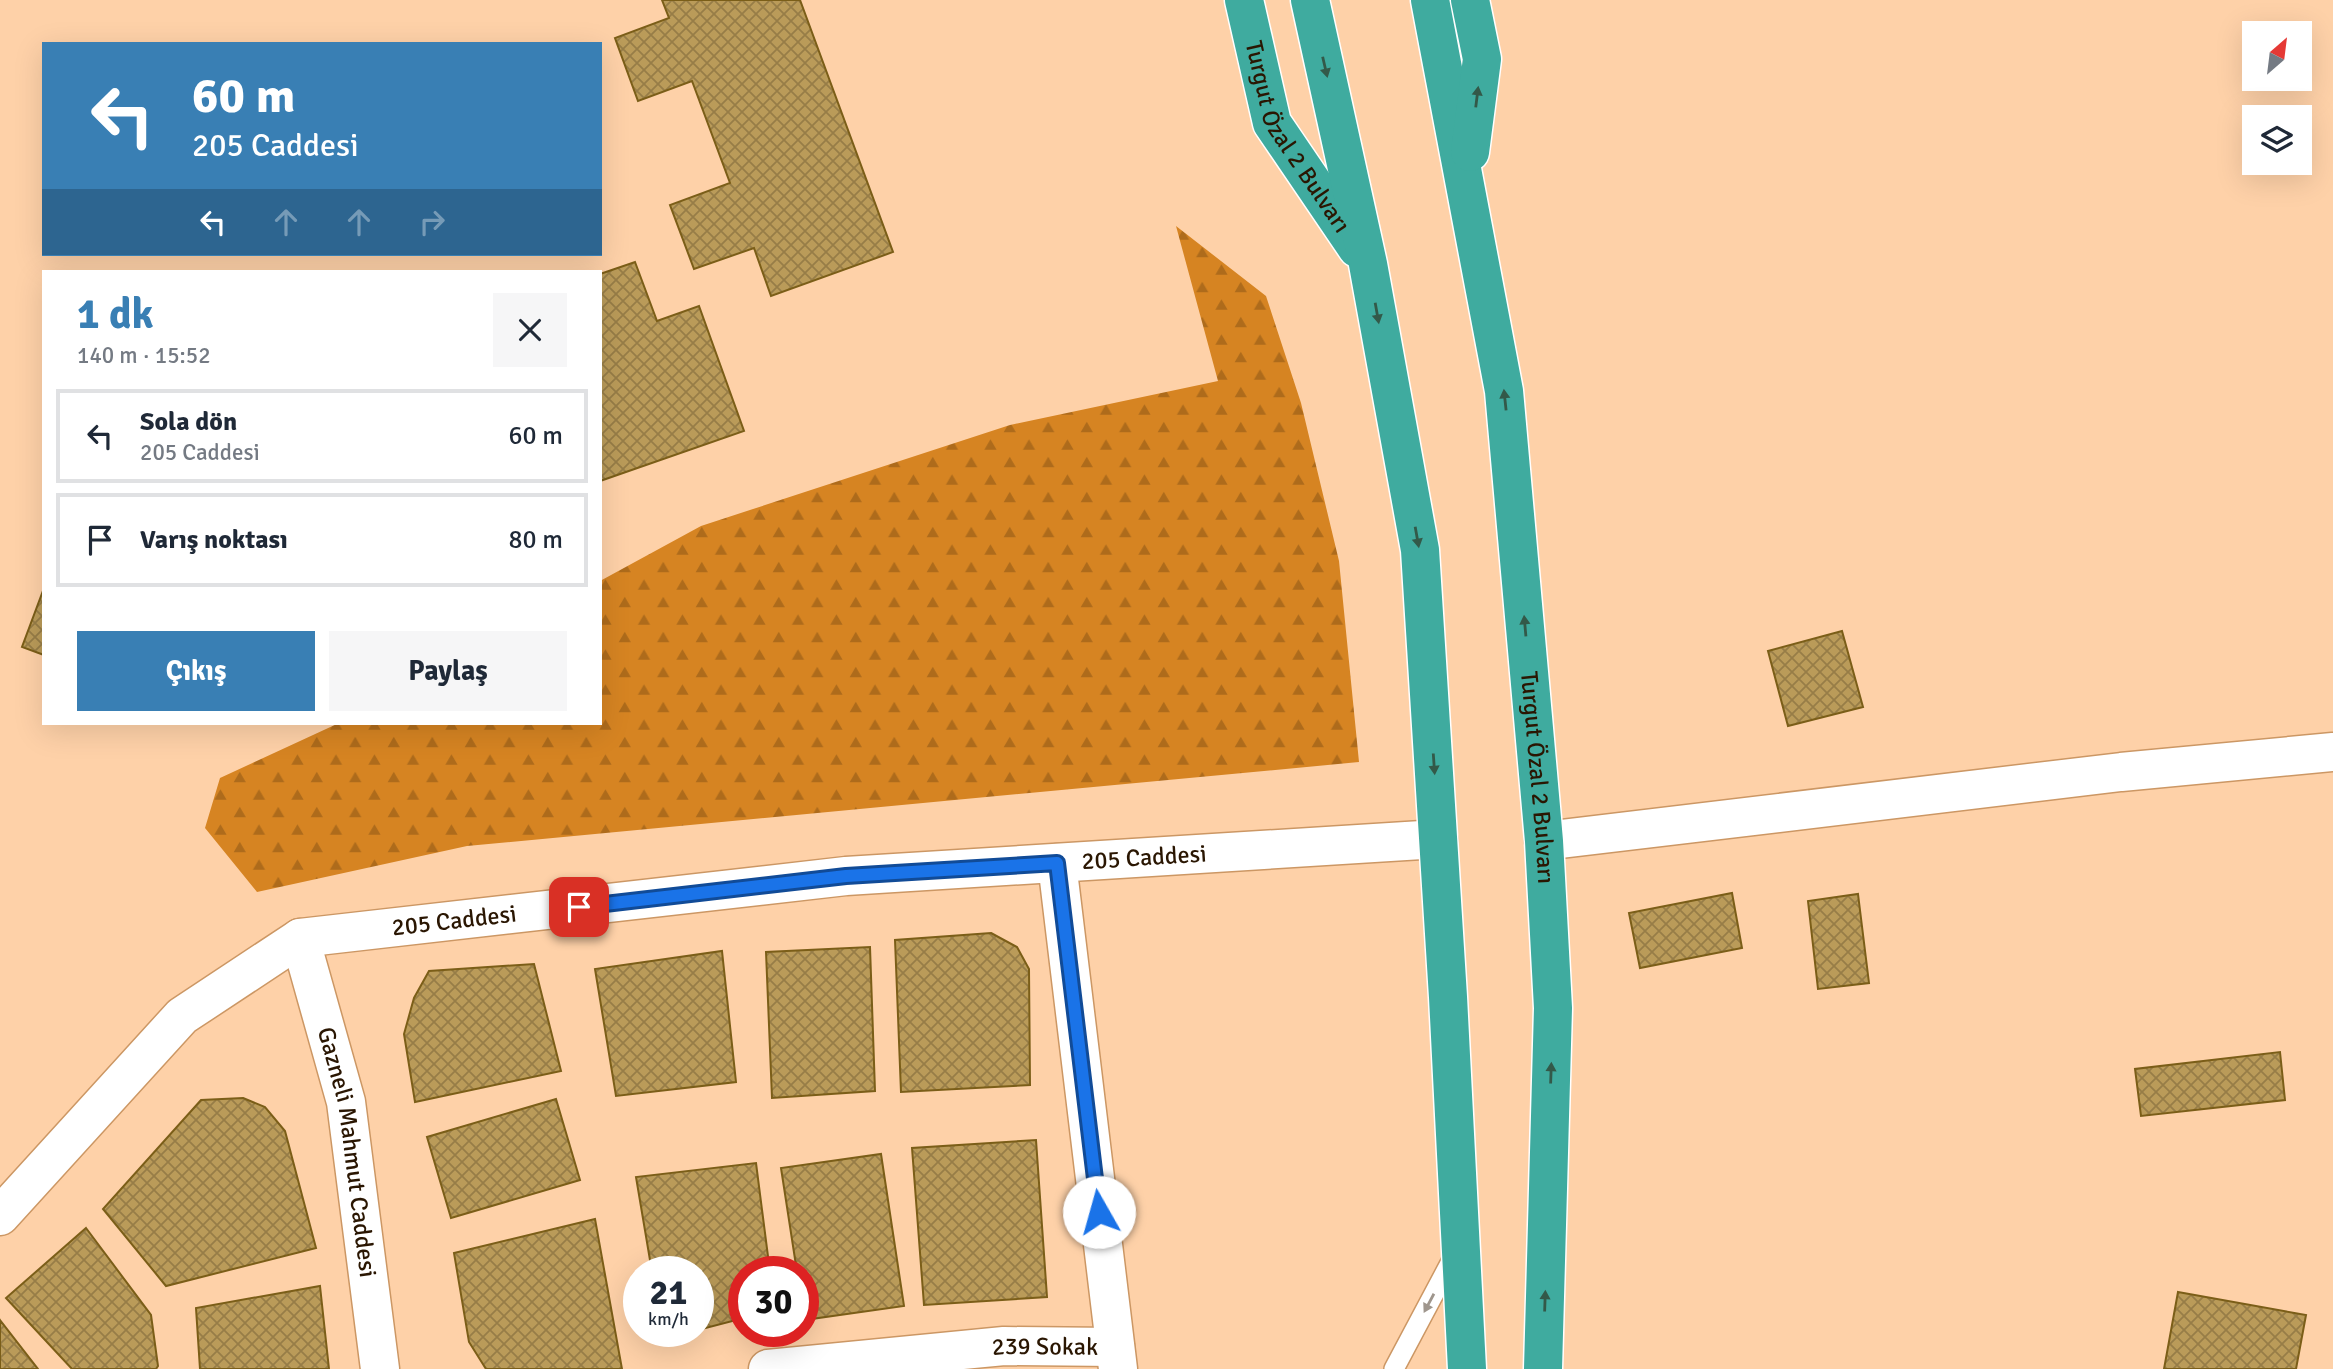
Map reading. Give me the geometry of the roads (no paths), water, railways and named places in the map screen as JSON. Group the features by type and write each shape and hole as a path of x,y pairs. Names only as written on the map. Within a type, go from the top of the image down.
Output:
{"highway":[{"name":"Turgut Özal 2 Bulvarı","path":"1244,0 1272,123 1368,264"},
{"name":"Turgut Özal 2 Bulvarı","path":"1310,0 1368,264 1420,550 1467,1369"},
{"name":"Turgut Özal 2 Bulvarı","path":"1430,0 1504,391 1545,841 1553,1008 1543,1369"},
{"name":"Turgut Özal 2 Bulvarı","path":"1466,189 1482,59 1470,0"}],"street":[{"path":"1545,841 2121,772 2333,752"},
{"name":"205 Caddesi","path":"0,1216 181,1016 300,938 846,876 1438,839"},
{"path":"1057,863 1116,1358"},
{"name":"Gazneli Mahmut Caddesi","path":"300,938 346,1102 380,1369"},
{"name":"239 Sokak","path":"768,1369 1004,1346 1116,1358"}],"lane":[{"path":"1394,1369 1461,1242"}]}
